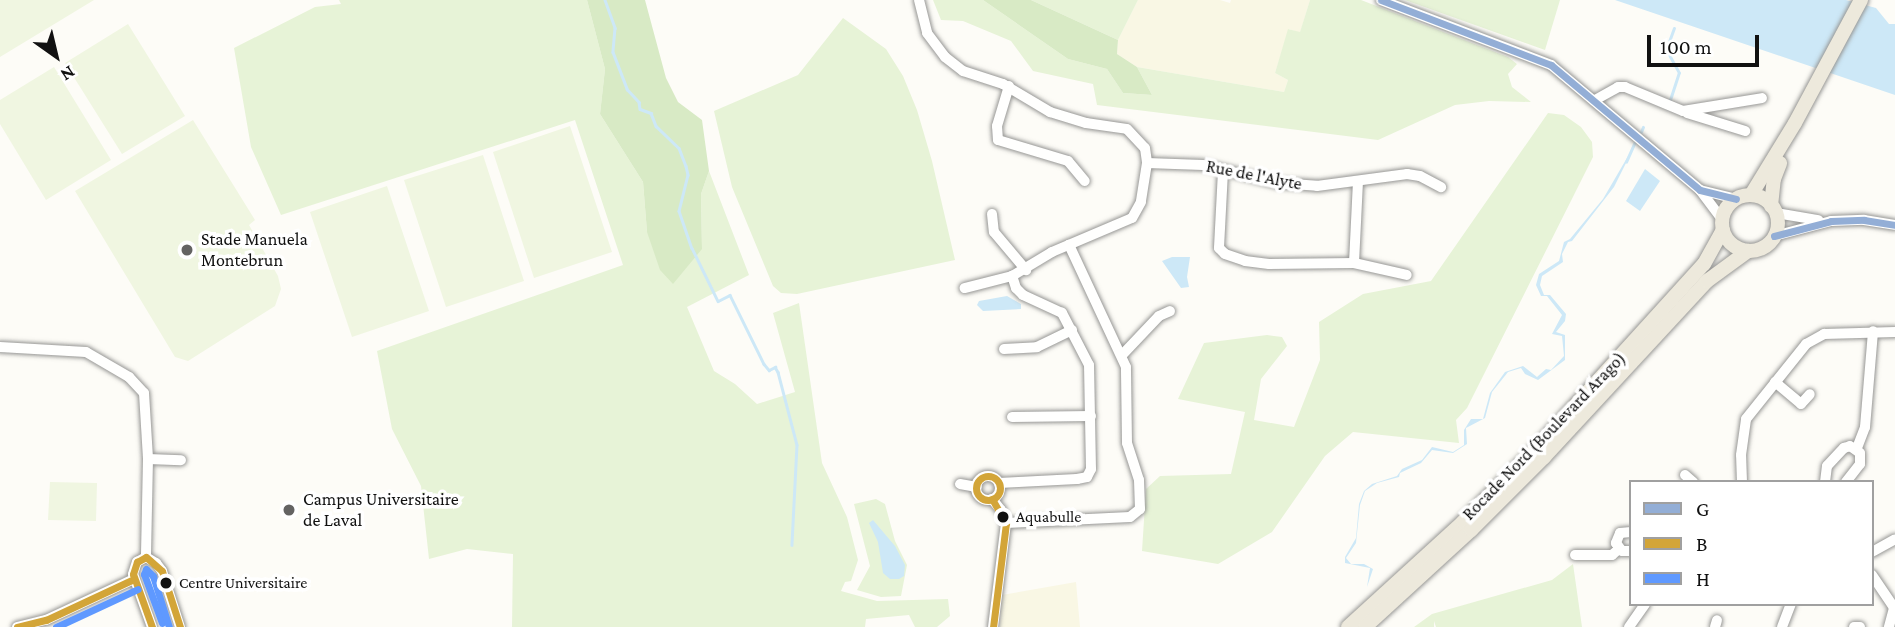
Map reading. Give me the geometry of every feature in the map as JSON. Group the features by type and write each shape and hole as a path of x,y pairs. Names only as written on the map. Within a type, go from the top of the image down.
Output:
{"main road":[{"path":"1796,123 1774,179 1774,236 1763,247 1748,250 1732,244 1722,225 1729,204 1751,195 1796,123 1861,0"},
{"path":"1751,195 1773,209"},
{"name":"Rocade Nord (Boulevard Arago)","path":"1348,627 1463,522 1536,449 1704,264 1722,225"},
{"name":"Rocade Nord (Boulevard Arago)","path":"1365,627 1471,530 1535,466 1707,281 1748,250"}],"street":[{"path":"919,0 927,33 945,57 963,71 1009,86 1050,112 1086,123 1127,129 1145,148 1147,163 1141,202 1132,218 1069,245 1012,276 965,288"},
{"path":"1381,0 1535,58 1569,78 1700,190 1722,225"},
{"path":"1009,86 997,126 998,140 1068,161 1085,181"},
{"path":"1595,100 1606,91 1625,87 1684,111 1745,131"},
{"path":"1684,111 1762,98"},
{"name":"Rue de l'Alyte","path":"1147,163 1203,165 1278,183 1317,186 1407,174 1420,176 1441,187"},
{"path":"1223,171 1216,242 1225,254 1269,264 1354,263 1407,275"},
{"path":"1354,263 1358,182"},
{"path":"1700,190 1736,199"},
{"path":"1773,209 1831,221"},
{"path":"992,214 994,232 1026,270"},
{"path":"1774,236 1831,221 1864,220 1895,225"},
{"path":"1006,523 1130,517 1140,509 1139,480 1127,443 1129,391 1123,354 1069,245"},
{"path":"977,487 986,477 999,483 1087,477 1091,469 1089,365 1062,313 1023,295 1016,288 1012,276"},
{"path":"1123,354 1159,316 1170,311"},
{"path":"1004,349 1037,346 1072,330"},
{"path":"1848,480 1860,464 1857,448 1865,427 1873,331"},
{"path":"1742,480 1740,464 1746,419 1806,344 1824,334 1895,331"},
{"path":"0,347 76,349 129,377 144,393 148,459 146,558"},
{"path":"1775,382 1801,404 1810,394"},
{"path":"1012,417 1091,416"},
{"path":"1825,480 1827,466 1844,447 1857,448"},
{"path":"148,459 181,460"},
{"path":"977,487 981,498 992,499 998,495 999,483"},
{"path":"960,484 977,487"},
{"path":"992,499 1001,510 1006,523 993,627"},
{"path":"1575,555 1612,555 1625,550 1618,536 1629,533"},
{"path":"1874,551 1895,539"},
{"path":"146,558 134,567 134,579 152,627"},
{"path":"146,558 156,563 162,572 180,627"},
{"path":"1874,578 1894,608 1889,627"},
{"path":"17,627 46,620 134,579"},
{"path":"1629,627 1644,606"},
{"path":"1782,627 1790,606"},
{"path":"1854,627 1860,627"}],"shaded area":[{"path":"1138,0 1220,0 1230,3 1231,0 1310,0 1300,33 1289,29 1275,73 1288,80 1284,92 1137,67 1117,54 1118,40"},
{"path":"1076,582 1080,627 1000,627 1002,595"}],"green space":[{"path":"0,0 94,0 0,57"},
{"path":"339,0 587,0 605,69 600,114 643,182 647,232 702,249 701,194 709,171 749,275 687,307 714,371 735,384 757,404 795,392 773,313 799,303 822,463 847,517 858,560 851,581 845,582 841,591 877,601 948,599 950,616 937,627 915,627 909,615 866,619 865,627 512,627 513,554 467,549 429,559 421,486 392,429 377,351 623,265 575,120 281,215 251,147 234,48 315,7 341,4"},
{"path":"587,0 645,0 666,78 678,102 702,120 709,171 701,194 702,249 673,284 660,270 647,232 643,182 600,114 605,69"},
{"path":"933,0 983,0 1068,59 1107,69 1123,93 1152,95 1137,67 1284,92 1288,80 1275,73 1288,29 1300,32 1310,0 1361,0 1508,57 1517,64 1508,74 1512,87 1531,102 1489,101 1455,105 1378,140 1097,105 1093,84 1033,71 1011,41 963,21 941,20"},
{"path":"983,0 1031,0 1118,40 1117,54 1137,67 1152,95 1123,93 1107,69 1068,59"},
{"path":"1031,0 1138,0 1118,40"},
{"path":"1405,0 1560,0 1545,50"},
{"path":"843,18 886,49 903,76 917,110 932,161 955,260 797,294 781,293 773,286 732,187 714,111 798,75"},
{"path":"128,24 185,116 122,154 65,63"},
{"path":"54,67 111,160 46,200 0,124 0,100"},
{"path":"1548,113 1564,115 1581,127 1592,142 1593,157 1467,408 1456,420 1459,443 1353,432 1325,456 1272,532 1218,564 1142,551 1146,489 1160,476 1231,474 1245,412 1178,399 1204,343 1267,335 1282,337 1287,346 1261,379 1254,420 1294,427 1320,360 1319,322 1363,294 1431,281"},
{"name":"Stade Manuela Montebrun","path":"193,120 255,220 249,225 278,276 281,289 275,306 188,361 175,357 75,191"},
{"path":"570,126 612,252 534,278 493,152"},
{"path":"483,155 524,281 446,307 404,180"},
{"path":"387,186 429,311 352,337 310,212"},
{"path":"50,482 97,483 96,521 48,520"},
{"path":"876,499 885,504 895,541 907,565 901,596 881,597 857,590 870,566 854,504"},
{"path":"1573,564 1582,627 1436,627 1434,621 1434,627 1414,627 1432,614 1552,580"}],"water":[{"path":"1615,0 1846,0 1876,8 1889,24 1895,24 1895,95"},
{"path":"1638,139 1614,187 1572,241 1568,242 1562,254 1563,262 1542,276 1540,285 1544,295 1550,295 1566,314 1565,321 1556,332 1565,335 1565,360 1538,380 1525,374 1521,368 1508,372 1492,392 1485,418 1466,428 1467,444 1453,453 1432,450 1421,463 1400,473 1399,477 1377,483 1365,491 1360,505 1356,543 1346,558 1351,564 1364,564 1373,569 1367,587 1370,568 1345,563 1345,557 1356,538 1359,504 1364,491 1372,484 1397,476 1402,469 1422,460 1432,447 1453,452 1464,445 1464,430 1471,419 1483,419 1490,393 1505,372 1523,366 1537,377 1546,369 1551,370 1564,356 1562,336 1552,334 1562,315 1547,296 1541,296 1536,285 1539,274 1559,261 1564,242 1570,239 1603,199"},
{"path":"1645,169 1660,181 1640,211 1626,201"},
{"path":"1172,257 1190,257 1187,277 1189,287 1181,288 1162,261"},
{"path":"1007,296 1021,304 1021,309 983,311 977,305 979,301"},
{"path":"873,520 895,546 905,565 904,576 899,579 890,579 883,573 878,542 869,523"}],"waterway":[{"path":"605,0 615,28 613,52 627,89 639,102 640,109 651,113 656,126 679,148 686,166 688,175 679,211 692,248 718,301 730,295 764,364 769,370 775,367 778,372 797,445 792,545"},
{"path":"1670,100 1679,73 1666,50 1674,28"},
{"path":"1641,132 1643,127"},
{"path":"1626,162 1636,140"}],"transit line":[{"name":"G","path":"1381,0 1551,65 1700,190 1736,199"},
{"name":"G","path":"1774,236 1831,221 1864,220 1895,225"},
{"name":"B","path":"988,476 996,480 1000,488 996,496 988,500 980,496 976,488 980,480 988,476"},
{"name":"B","path":"992,499 1006,523 993,627"},
{"name":"B","path":"152,627 133,574 137,562 146,557 162,571 180,627"},
{"name":"H","path":"162,623 144,574 146,569 153,576 169,627"},
{"name":"B","path":"17,627 46,620 134,579"},
{"name":"H","path":"56,627 138,589"}],"place":[{"name":"Stade Manuela Montebrun","path":"187,250"},
{"name":"Campus Universitaire de Laval","path":"289,510"},
{"name":"Aquabulle","path":"1003,517"},
{"name":"Centre Universitaire","path":"166,583"}]}
